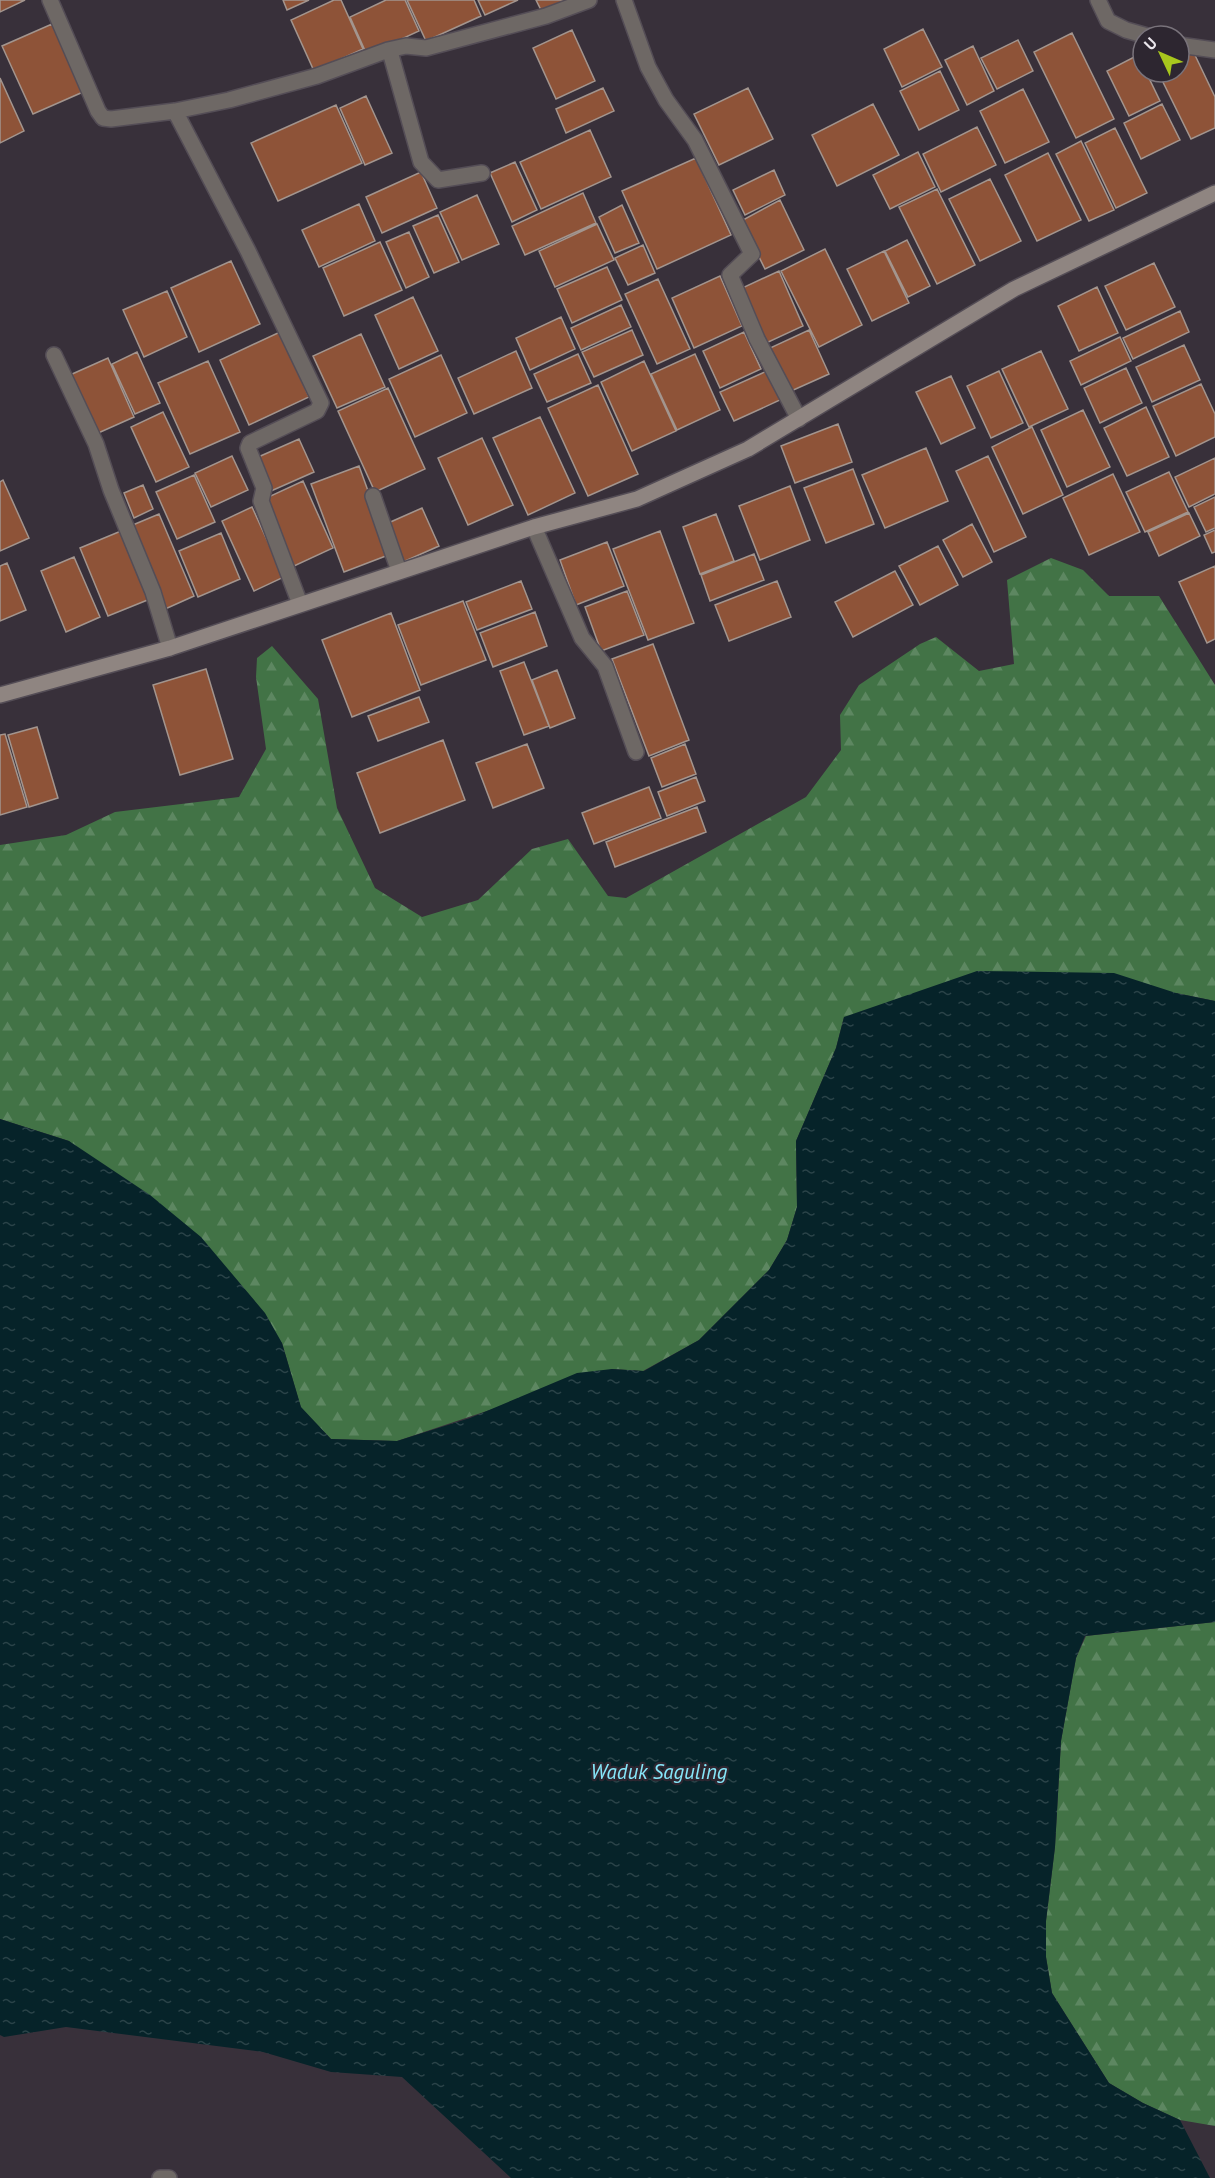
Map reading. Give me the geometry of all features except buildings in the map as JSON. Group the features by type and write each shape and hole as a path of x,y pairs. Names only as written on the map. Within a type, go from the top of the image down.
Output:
{"street":[{"path":"50,0 103,118 111,119 175,111 229,100 317,76 388,50 406,46 426,48 546,16 589,0"},
{"path":"624,0 648,67 666,100 694,140 752,254 730,275 757,339 799,419"},
{"path":"1098,0 1108,21 1131,31"},
{"path":"1191,47 1215,50"},
{"path":"388,50 392,55 421,162 438,180 482,173"},
{"path":"175,111 248,252 321,403 317,411 250,443 248,448 264,488 261,501 300,604"},
{"path":"0,695 170,648 399,571 534,528 636,499 748,449 1014,289 1215,193"},
{"path":"54,355 96,444 111,490 153,592 170,648"},
{"path":"373,496 399,571"},
{"path":"534,528 582,638 605,666 636,752"},
{"path":"160,2178 168,2178"}],"green space":[{"path":"1051,558 1083,570 1109,596 1159,596 1215,685 1215,1001 1176,993 844,1017 836,1048 796,1141 797,1207 787,1240 769,1270 699,1340 643,1371 612,1369 397,1441 331,1439 301,1408 282,1343 69,1141 0,1119 0,845 66,835 115,812 239,797 266,749 256,677 257,658 272,646 318,699 337,808 375,888 422,917 478,900 532,849 568,839 608,896 626,898 806,797 841,750 840,715 859,685 920,644 936,637 979,671 1014,664 1007,580"},
{"path":"1215,1622 1215,2126 1180,2120 1143,2103 1109,2083 1052,1993 1046,1957 1046,1921 1055,1847 1061,1741 1076,1658 1086,1636"}],"water":[{"name":"Waduk Saguling","path":"977,971 1114,973 1176,993 1215,1001 1215,1622 1085,1636 1076,1658 1061,1741 1055,1847 1046,1921 1046,1957 1052,1993 1109,2083 1143,2103 1180,2120 1210,2178 511,2178 402,2077 331,2072 263,2052 66,2027 4,2037 0,2035 0,1119 69,1141 150,1195 201,1237 265,1313 282,1343 301,1407 331,1439 397,1441 470,1418 577,1373 612,1369 644,1371 699,1340 769,1270 787,1240 797,1207 796,1141 836,1048 844,1017"}]}
